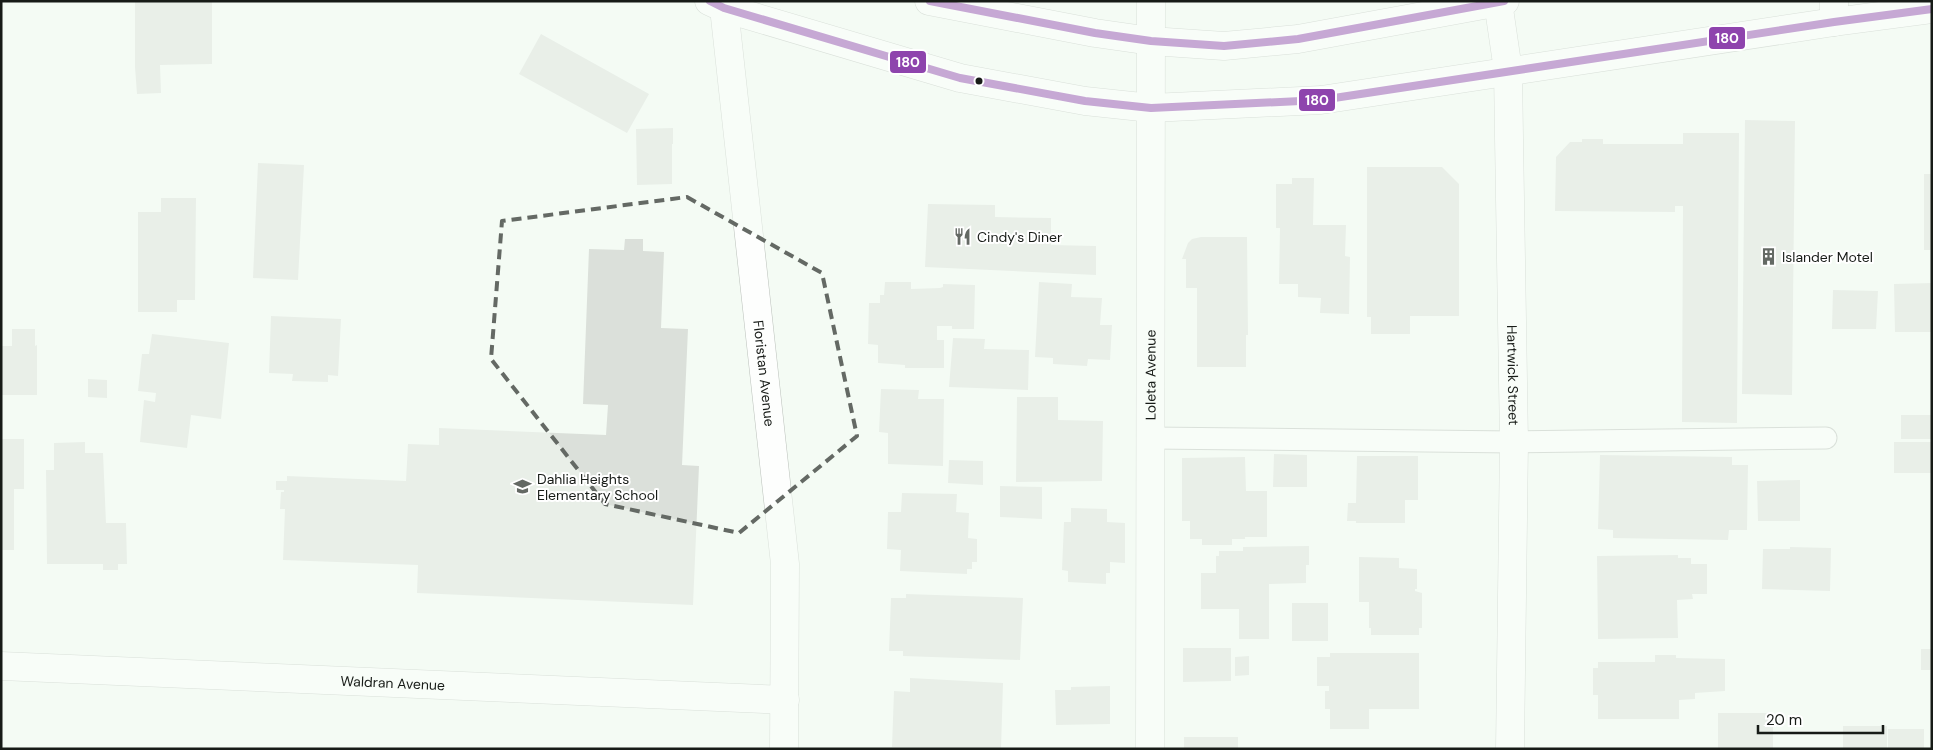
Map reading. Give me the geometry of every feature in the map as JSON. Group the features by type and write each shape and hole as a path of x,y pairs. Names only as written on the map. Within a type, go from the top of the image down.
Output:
{"street":[{"path":"929,1 1095,33 1151,41 1224,46 1298,39 1501,2"},
{"name":"Loleta Avenue","path":"1150,749 1151,1"},
{"name":"Hartwick Street","path":"1501,2 1508,70 1514,442 1510,749"},
{"path":"721,3 960,78 1086,101 1151,108 1321,100 1508,70 1834,11 1932,9"},
{"name":"Floristan Avenue","path":"721,3 785,564 784,749"},
{"name":"Waldran Avenue","path":"1,666 785,700"}],"lane":[{"path":"1151,438 1514,442 1826,438"}],"highlighted area":[{"path":"687,197 822,273 857,436 739,533 605,504 491,359 502,221"}],"building":[{"path":"135,1 212,1 212,64 160,65 161,93 137,94"},
{"path":"541,34 649,94 627,133 519,74"},
{"name":"Islander Motel","path":"1745,120 1795,121 1792,395 1742,394"},
{"path":"673,128 672,184 637,185 636,129"},
{"path":"1683,133 1739,133 1737,423 1682,422 1683,206 1675,206 1675,212 1555,211 1556,157 1570,142 1582,142 1582,139 1603,139 1603,144 1683,144"},
{"path":"258,163 304,165 298,280 253,278"},
{"path":"1367,167 1442,167 1459,184 1459,316 1410,316 1410,334 1371,334 1371,317 1367,317"},
{"path":"1924,174 1932,174 1932,250 1924,250"},
{"path":"1292,178 1314,178 1313,225 1346,225 1345,256 1350,257 1349,314 1320,313 1321,298 1298,297 1298,284 1279,284 1280,228 1276,228 1276,184 1292,184"},
{"path":"161,198 196,198 195,300 177,300 177,312 138,312 138,212 161,212"},
{"path":"928,204 995,205 995,217 1051,218 1051,245 1096,246 1096,275 925,267"},
{"path":"1201,237 1247,237 1248,335 1246,335 1246,367 1197,367 1197,288 1186,288 1186,259 1182,259 1188,243 1192,239"},
{"path":"625,239 643,239 643,251 664,252 661,328 688,329 682,465 699,466 693,605 417,593 418,565 283,560 285,509 280,509 281,492 284,492 284,490 276,490 276,481 287,481 287,476 406,481 408,444 439,445 439,428 606,435 608,405 583,404 589,249 624,250"},
{"path":"885,282 911,282 911,289 940,288 943,287 943,284 975,285 974,329 952,329 952,326 937,326 937,340 944,340 944,368 905,368 905,365 878,363 878,345 868,344 869,303 880,303 880,295 884,295"},
{"path":"1039,282 1072,284 1071,297 1102,298 1100,325 1112,325 1110,360 1088,359 1087,366 1053,364 1053,358 1035,357"},
{"path":"1932,283 1932,332 1895,332 1894,284"},
{"path":"1833,290 1878,291 1876,329 1832,329"},
{"path":"271,316 341,319 338,376 328,375 328,382 292,381 293,374 269,373"},
{"path":"12,329 35,329 35,346 37,345 37,395 1,395 1,346 12,346"},
{"path":"152,334 229,343 221,419 191,415 187,448 140,442 144,400 155,402 156,393 138,391 142,354 149,354"},
{"path":"953,338 985,339 984,349 1029,350 1028,390 949,387"},
{"path":"88,379 107,380 107,398 88,397"},
{"path":"881,389 919,390 918,399 944,399 943,466 888,464 888,433 879,432"},
{"path":"1017,397 1058,397 1058,420 1103,421 1102,481 1016,482"},
{"path":"1901,415 1932,415 1932,439 1901,439"},
{"path":"1,439 24,439 24,489 14,489 14,550 1,550"},
{"path":"85,442 85,453 103,453 106,523 126,523 127,564 118,564 118,570 103,570 103,564 47,564 46,470 54,470 54,443"},
{"path":"1894,442 1932,442 1932,473 1894,473"},
{"path":"1274,454 1307,455 1307,487 1273,487"},
{"path":"1600,455 1732,457 1732,465 1748,465 1747,530 1729,530 1728,540 1613,538 1613,530 1598,529"},
{"path":"1357,456 1418,456 1418,500 1405,500 1405,523 1356,523 1356,521 1347,521 1348,503 1356,503"},
{"path":"1245,457 1246,491 1267,491 1267,537 1232,539 1232,545 1202,545 1202,539 1190,539 1190,521 1182,521 1182,458"},
{"path":"949,460 983,461 983,485 948,483"},
{"path":"1800,480 1800,521 1758,521 1757,481"},
{"path":"1000,486 1042,487 1042,519 1000,517"},
{"path":"902,493 957,494 956,512 969,513 968,538 977,539 977,562 972,562 972,569 967,569 967,574 900,571 901,550 887,549 888,512 901,512"},
{"path":"1071,508 1107,509 1107,522 1125,523 1125,563 1110,562 1110,573 1106,573 1106,584 1068,582 1068,571 1062,570 1064,522 1071,522"},
{"path":"1309,546 1309,565 1306,565 1306,583 1269,584 1269,639 1239,639 1239,609 1201,609 1201,573 1216,573 1216,556 1219,556 1219,551 1243,551 1243,547"},
{"path":"1790,547 1831,548 1830,591 1762,589 1763,549 1790,549"},
{"path":"1678,555 1678,558 1691,558 1691,564 1707,564 1707,594 1692,594 1693,599 1677,600 1678,638 1598,639 1597,556"},
{"path":"1359,557 1399,558 1399,568 1417,569 1417,589 1415,591 1422,593 1422,628 1419,628 1419,635 1371,635 1371,628 1369,628 1369,602 1359,602"},
{"path":"906,594 1023,598 1020,660 903,656 903,651 889,651 891,598 906,598"},
{"path":"1292,603 1328,603 1328,641 1292,641"},
{"path":"1183,648 1231,648 1231,681 1183,682"},
{"path":"1921,649 1932,649 1932,670 1921,670"},
{"path":"1330,653 1419,653 1419,709 1369,709 1369,729 1330,729 1330,709 1325,709 1325,691 1329,691 1329,686 1317,686 1317,657 1330,657"},
{"path":"1655,655 1676,655 1676,658 1725,659 1725,691 1695,693 1695,699 1679,700 1679,719 1598,719 1598,695 1593,695 1593,668 1598,668 1598,662 1655,662"},
{"path":"1249,656 1249,675 1235,676 1235,657"},
{"path":"910,678 1003,683 1001,749 892,747 894,691 910,692"},
{"path":"1110,686 1110,724 1056,725 1055,690 1071,690 1071,687"},
{"path":"1718,713 1773,713 1773,749 1718,749"},
{"path":"1843,726 1887,726 1887,749 1843,749"},
{"path":"1888,729 1924,729 1924,749 1888,749"},
{"path":"1184,737 1238,737 1238,749 1184,749"}],"transit line":[{"name":"180","path":"710,1 724,8 960,78 1085,101 1151,108 1321,100 1834,22 1932,9"},
{"name":"180","path":"930,1 1095,33 1151,41 1224,46 1298,39 1504,1"}],"place":[{"name":"Cindy's Diner","path":"963,237"},
{"name":"Islander Motel","path":"1768,257"},
{"name":"Dahlia Heights Elementary School","path":"523,487"}]}
